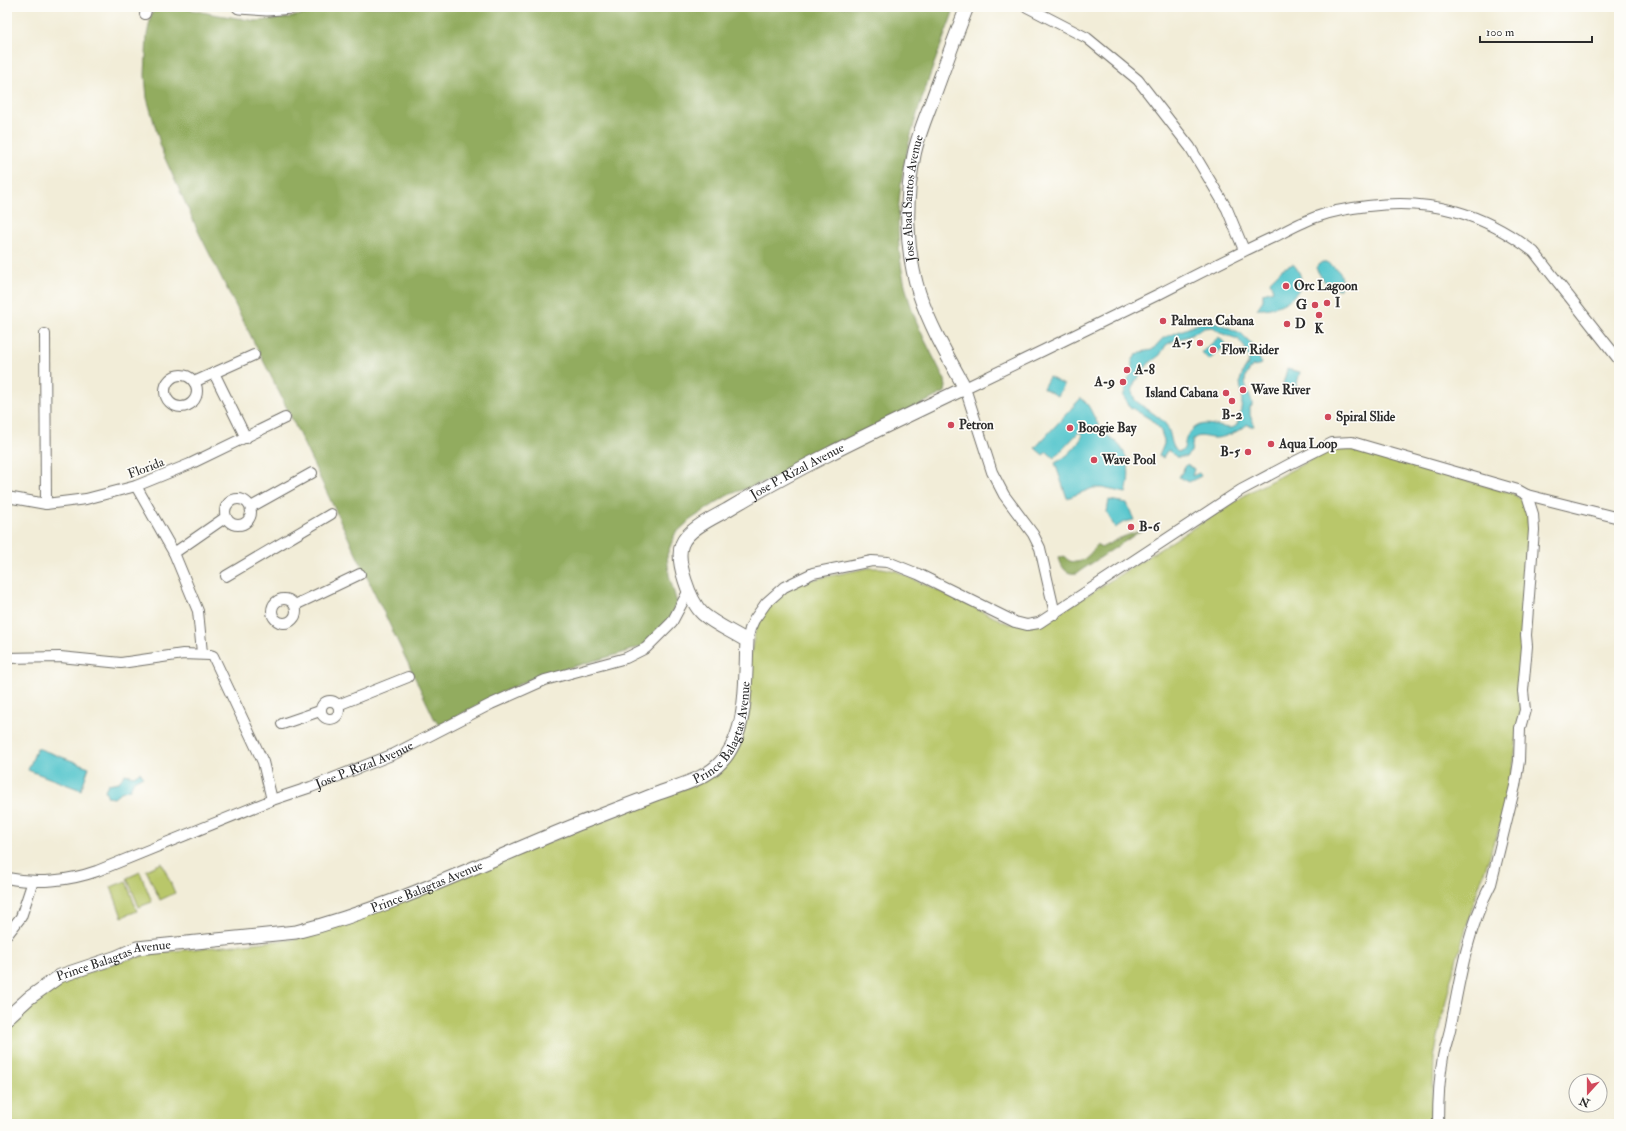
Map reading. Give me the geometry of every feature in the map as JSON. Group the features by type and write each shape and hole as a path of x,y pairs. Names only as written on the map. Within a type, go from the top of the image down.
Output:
{"main road":[{"path":"239,7 267,9 292,7"},
{"name":"Jose Abad Santos Avenue","path":"965,388 932,329 919,292 911,259 908,220 908,189 914,154 920,133 967,7"},
{"name":"Jose P. Rizal Avenue","path":"747,641 702,613 696,605 682,573 680,551 682,542 690,532 748,497 812,462 965,388"},
{"name":"Prince Balagtas Avenue","path":"7,1018 29,998 60,976 117,957 137,948 173,943 296,932 321,926 427,887 525,845 710,772 721,762 731,749 737,736 742,713 747,641"}],"street":[{"path":"1027,7 1087,38 1138,80 1190,146 1227,209 1244,250"},
{"path":"1055,614 1040,548 1033,534 1013,509 998,485 992,472 965,388 1097,326 1244,250 1316,217 1349,208 1406,203 1437,206 1463,213 1488,224 1520,242 1534,252 1619,360"},
{"path":"44,334 46,504"},
{"path":"194,382 254,355"},
{"path":"214,374 246,438"},
{"name":"Florida","path":"7,497 46,504 86,499 136,486 190,464 285,418"},
{"path":"747,641 754,620 766,603 784,587 813,573 872,561 888,562 918,574 1021,624 1027,625 1039,623 1055,614 1241,490 1311,452 1332,443 1352,442 1518,490 1527,495 1619,518"},
{"path":"251,507 312,473"},
{"path":"136,486 174,553 198,611 202,653"},
{"path":"1438,1124 1441,1069 1450,1032 1464,954 1491,884 1515,786 1519,761 1520,728 1525,710 1523,691 1534,530 1533,514 1527,495"},
{"path":"234,500 244,500 251,507 251,518 243,525 233,524 226,517 226,507 234,500"},
{"path":"226,576 331,514"},
{"path":"174,553 226,517"},
{"path":"295,605 360,574"},
{"name":"Jose P. Rizal Avenue","path":"7,878 33,881 82,876 223,821 272,800 311,787 394,754 491,704 544,680 626,658 646,648 672,622 689,590"},
{"path":"7,658 60,657 121,663 183,654 202,653 213,656 263,762 272,800"},
{"path":"338,705 408,677"},
{"path":"327,701 333,701 338,705 339,711 334,719 330,720 324,717 320,711 322,704 327,701"},
{"path":"282,724 320,711"},
{"path":"7,935 21,917 33,881"}],"green space":[{"path":"156,7 178,7 256,21 286,18 336,7 955,7 929,79 907,150 901,187 898,224 901,261 909,300 920,331 945,380 945,392 780,476 728,495 690,520 675,534 667,555 669,575 677,603 670,619 643,646 535,677 496,695 443,724 438,724 281,396 199,233 163,154 147,98 145,75 147,35 151,16"},
{"path":"1334,449 1353,449 1511,493 1522,501 1528,513 1524,682 1514,761 1501,824 1477,892 1451,978 1434,1057 1432,1124 7,1124 7,1027 56,984 115,963 153,953 296,939 336,927 703,781 728,761 756,628 764,612 779,596 797,583 868,568 882,568 896,571 1009,624 1050,619 1250,492 1322,454"},
{"path":"1142,530 1077,573 1067,572 1060,562 1059,558 1064,556 1073,562 1078,562 1087,557 1097,544 1101,548 1120,538"},
{"path":"162,863 175,893 160,900 146,870"},
{"path":"140,872 152,902 139,907 127,878"},
{"path":"126,881 137,911 122,917 111,887"}],"water":[{"path":"1322,262 1326,262 1340,273 1342,280 1340,289 1332,287 1320,276 1316,268"},
{"name":"Orc Lagoon","path":"1293,264 1299,273 1301,282 1293,297 1276,306 1266,309 1257,309 1263,300 1263,293 1273,290 1270,281 1282,269"},
{"name":"Wave River","path":"1203,322 1215,322 1241,333 1251,343 1262,364 1254,367 1253,365 1245,380 1245,384 1252,402 1252,406 1250,407 1250,415 1254,426 1249,426 1248,424 1236,432 1217,438 1200,436 1195,437 1193,439 1191,452 1186,457 1176,457 1169,450 1163,458 1159,456 1164,444 1160,429 1150,419 1130,407 1123,396 1125,392 1125,385 1132,372 1132,361 1136,355 1141,352 1152,350 1163,338","holes":["1213,327 1223,334 1238,339 1245,348 1249,357 1248,364 1240,381 1242,403 1239,420 1236,426 1232,428 1208,424 1197,426 1187,437 1182,451 1178,452 1172,444 1169,429 1164,422 1135,400 1132,392 1135,382 1148,364 1160,355 1166,345 1175,340 1189,336 1203,328"]},
{"name":"Flow Rider","path":"1219,337 1226,345 1209,360 1202,352"},
{"path":"1287,369 1300,372 1295,391 1282,388"},
{"path":"1049,377 1064,385 1058,396 1043,388"},
{"name":"Wave Pool","path":"1081,398 1089,407 1102,431 1115,441 1124,452 1129,472 1126,493 1102,488 1093,488 1067,498 1055,463 1068,455 1075,448 1083,435 1079,432 1054,458 1047,452 1043,455 1035,448"},
{"path":"1187,464 1194,469 1192,476 1199,473 1201,476 1189,482 1179,477"},
{"path":"1109,500 1127,503 1134,520 1124,522 1115,528 1107,512"},
{"path":"37,748 89,767 81,790 28,770"},
{"path":"140,772 143,776 134,781 130,789 121,792 114,798 108,797 105,790 108,784 119,782 125,774 134,776"}],"place":[{"name":"Orc Lagoon","path":"1286,286"},
{"name":"I","path":"1327,303"},
{"name":"G","path":"1315,305"},
{"name":"K","path":"1319,315"},
{"name":"Palmera Cabana","path":"1163,321"},
{"name":"D","path":"1287,324"},
{"name":"A-5","path":"1200,343"},
{"name":"Flow Rider","path":"1213,350"},
{"name":"A-8","path":"1127,370"},
{"name":"A-9","path":"1123,382"},
{"name":"Wave River","path":"1243,390"},
{"name":"Island Cabana","path":"1226,393"},
{"name":"B-2","path":"1232,401"},
{"name":"Spiral Slide","path":"1328,417"},
{"name":"Petron","path":"951,425"},
{"name":"Boogie Bay","path":"1070,428"},
{"name":"Aqua Loop","path":"1271,444"},
{"name":"B-5","path":"1248,452"},
{"name":"Wave Pool","path":"1094,460"},
{"name":"B-6","path":"1131,527"}]}
